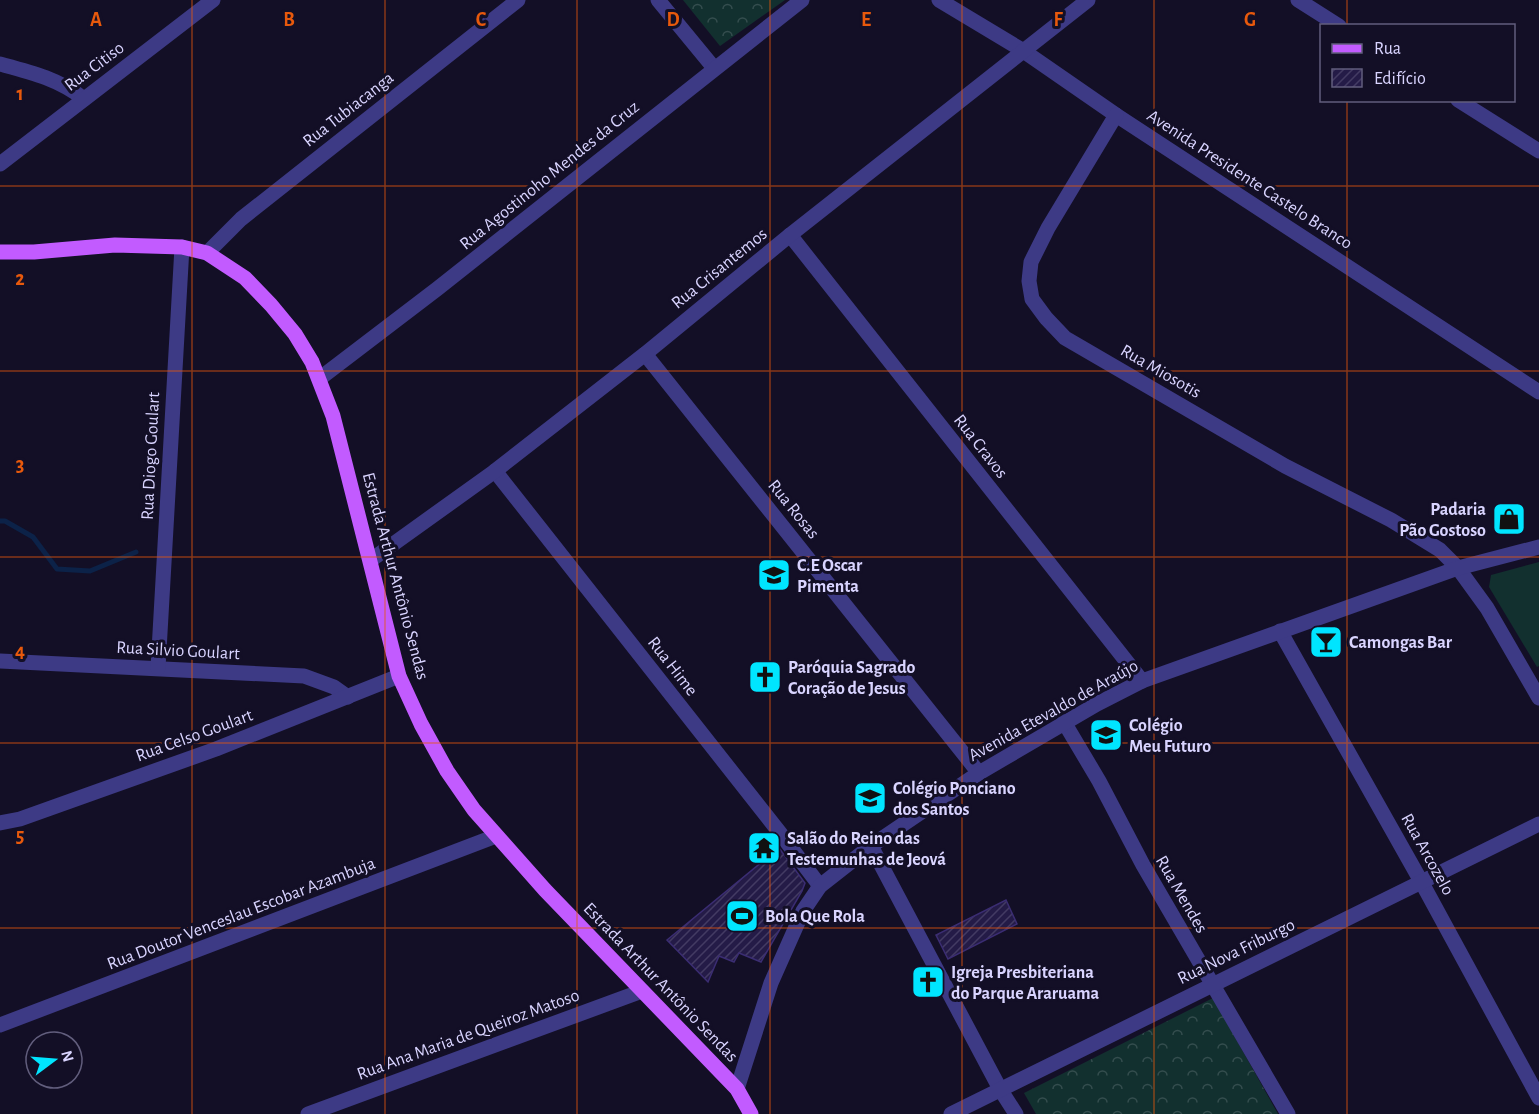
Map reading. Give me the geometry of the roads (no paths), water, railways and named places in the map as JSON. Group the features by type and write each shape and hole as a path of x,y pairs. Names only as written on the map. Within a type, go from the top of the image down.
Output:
{"main road":[{"name":"Estrada Arthur Antônio Sendas","path":"0,252 34,252 115,245 182,246 207,254 245,278 271,305 295,334 312,362 333,416 399,676 421,724 447,771 474,810 496,836 737,1089 751,1114"}],"street":[{"name":"Rua Citiso","path":"0,164 213,0"},
{"name":"Rua Tubiacanga","path":"207,254 241,219 518,0"},
{"path":"658,0 714,68"},
{"name":"Rua Agostinoho Mendes da Cruz","path":"319,379 437,289 802,0"},
{"name":"Avenida Presidente Castelo Branco","path":"939,0 1022,50 1116,115 1539,392"},
{"name":"Rua Crisantemos","path":"371,560 495,471 645,354 790,235 1088,0"},
{"path":"1298,0 1336,24"},
{"path":"0,64 51,78 66,85 84,99"},
{"path":"1461,102 1539,151"},
{"name":"Rua Miosotis","path":"1116,115 1048,228 1031,262 1029,280 1032,299 1065,338 1285,466 1421,537 1440,550 1458,568 1487,609 1539,698"},
{"name":"Rua Cravos","path":"790,235 1142,681"},
{"name":"Rua Diogo Goulart","path":"158,668 182,246"},
{"name":"Rua Rosas","path":"645,354 979,773"},
{"name":"Rua Hime","path":"495,471 780,832 820,886"},
{"name":"Avenida Etevaldo de Araújo","path":"737,1089 771,983 803,911 820,886 871,846 979,773 1064,722 1142,681 1458,568 1539,547"},
{"name":"Rua Arcozelo","path":"1280,631 1422,883 1539,1098"},
{"name":"Rua Silvio Goulart","path":"0,661 304,676 334,687 348,697"},
{"name":"Rua Celso Goulart","path":"0,823 20,819 205,753 399,676"},
{"name":"Rua Mendes","path":"1064,722 1099,781 1143,865 1288,1114"},
{"name":"Rua Nova Friburgo","path":"951,1114 1539,824"},
{"name":"Rua Doutor Venceslau Escobar Azambuja","path":"5,1021 496,836"},
{"path":"871,846 1000,1089 1016,1114"},
{"name":"Rua Ana Maria de Queiroz Matoso","path":"308,1114 642,991"}],"waterway":[{"path":"0,521 5,521 33,537 57,569 90,571 136,552"}],"place":[{"name":"Padaria Pão Gostoso","path":"1509,519"},
{"name":"C.E Oscar Pimenta","path":"774,575"},
{"name":"Camongas Bar","path":"1326,642"},
{"name":"Paróquia Sagrado Coração de Jesus","path":"765,677"},
{"name":"Colégio Meu Futuro","path":"1106,735"},
{"name":"Colégio Ponciano dos Santos","path":"870,798"},
{"name":"Salão do Reino das Testemunhas de Jeová","path":"764,848"},
{"name":"Bola Que Rola","path":"742,916"},
{"name":"Igreja Presbiteriana do Parque Araruama","path":"928,982"}]}
